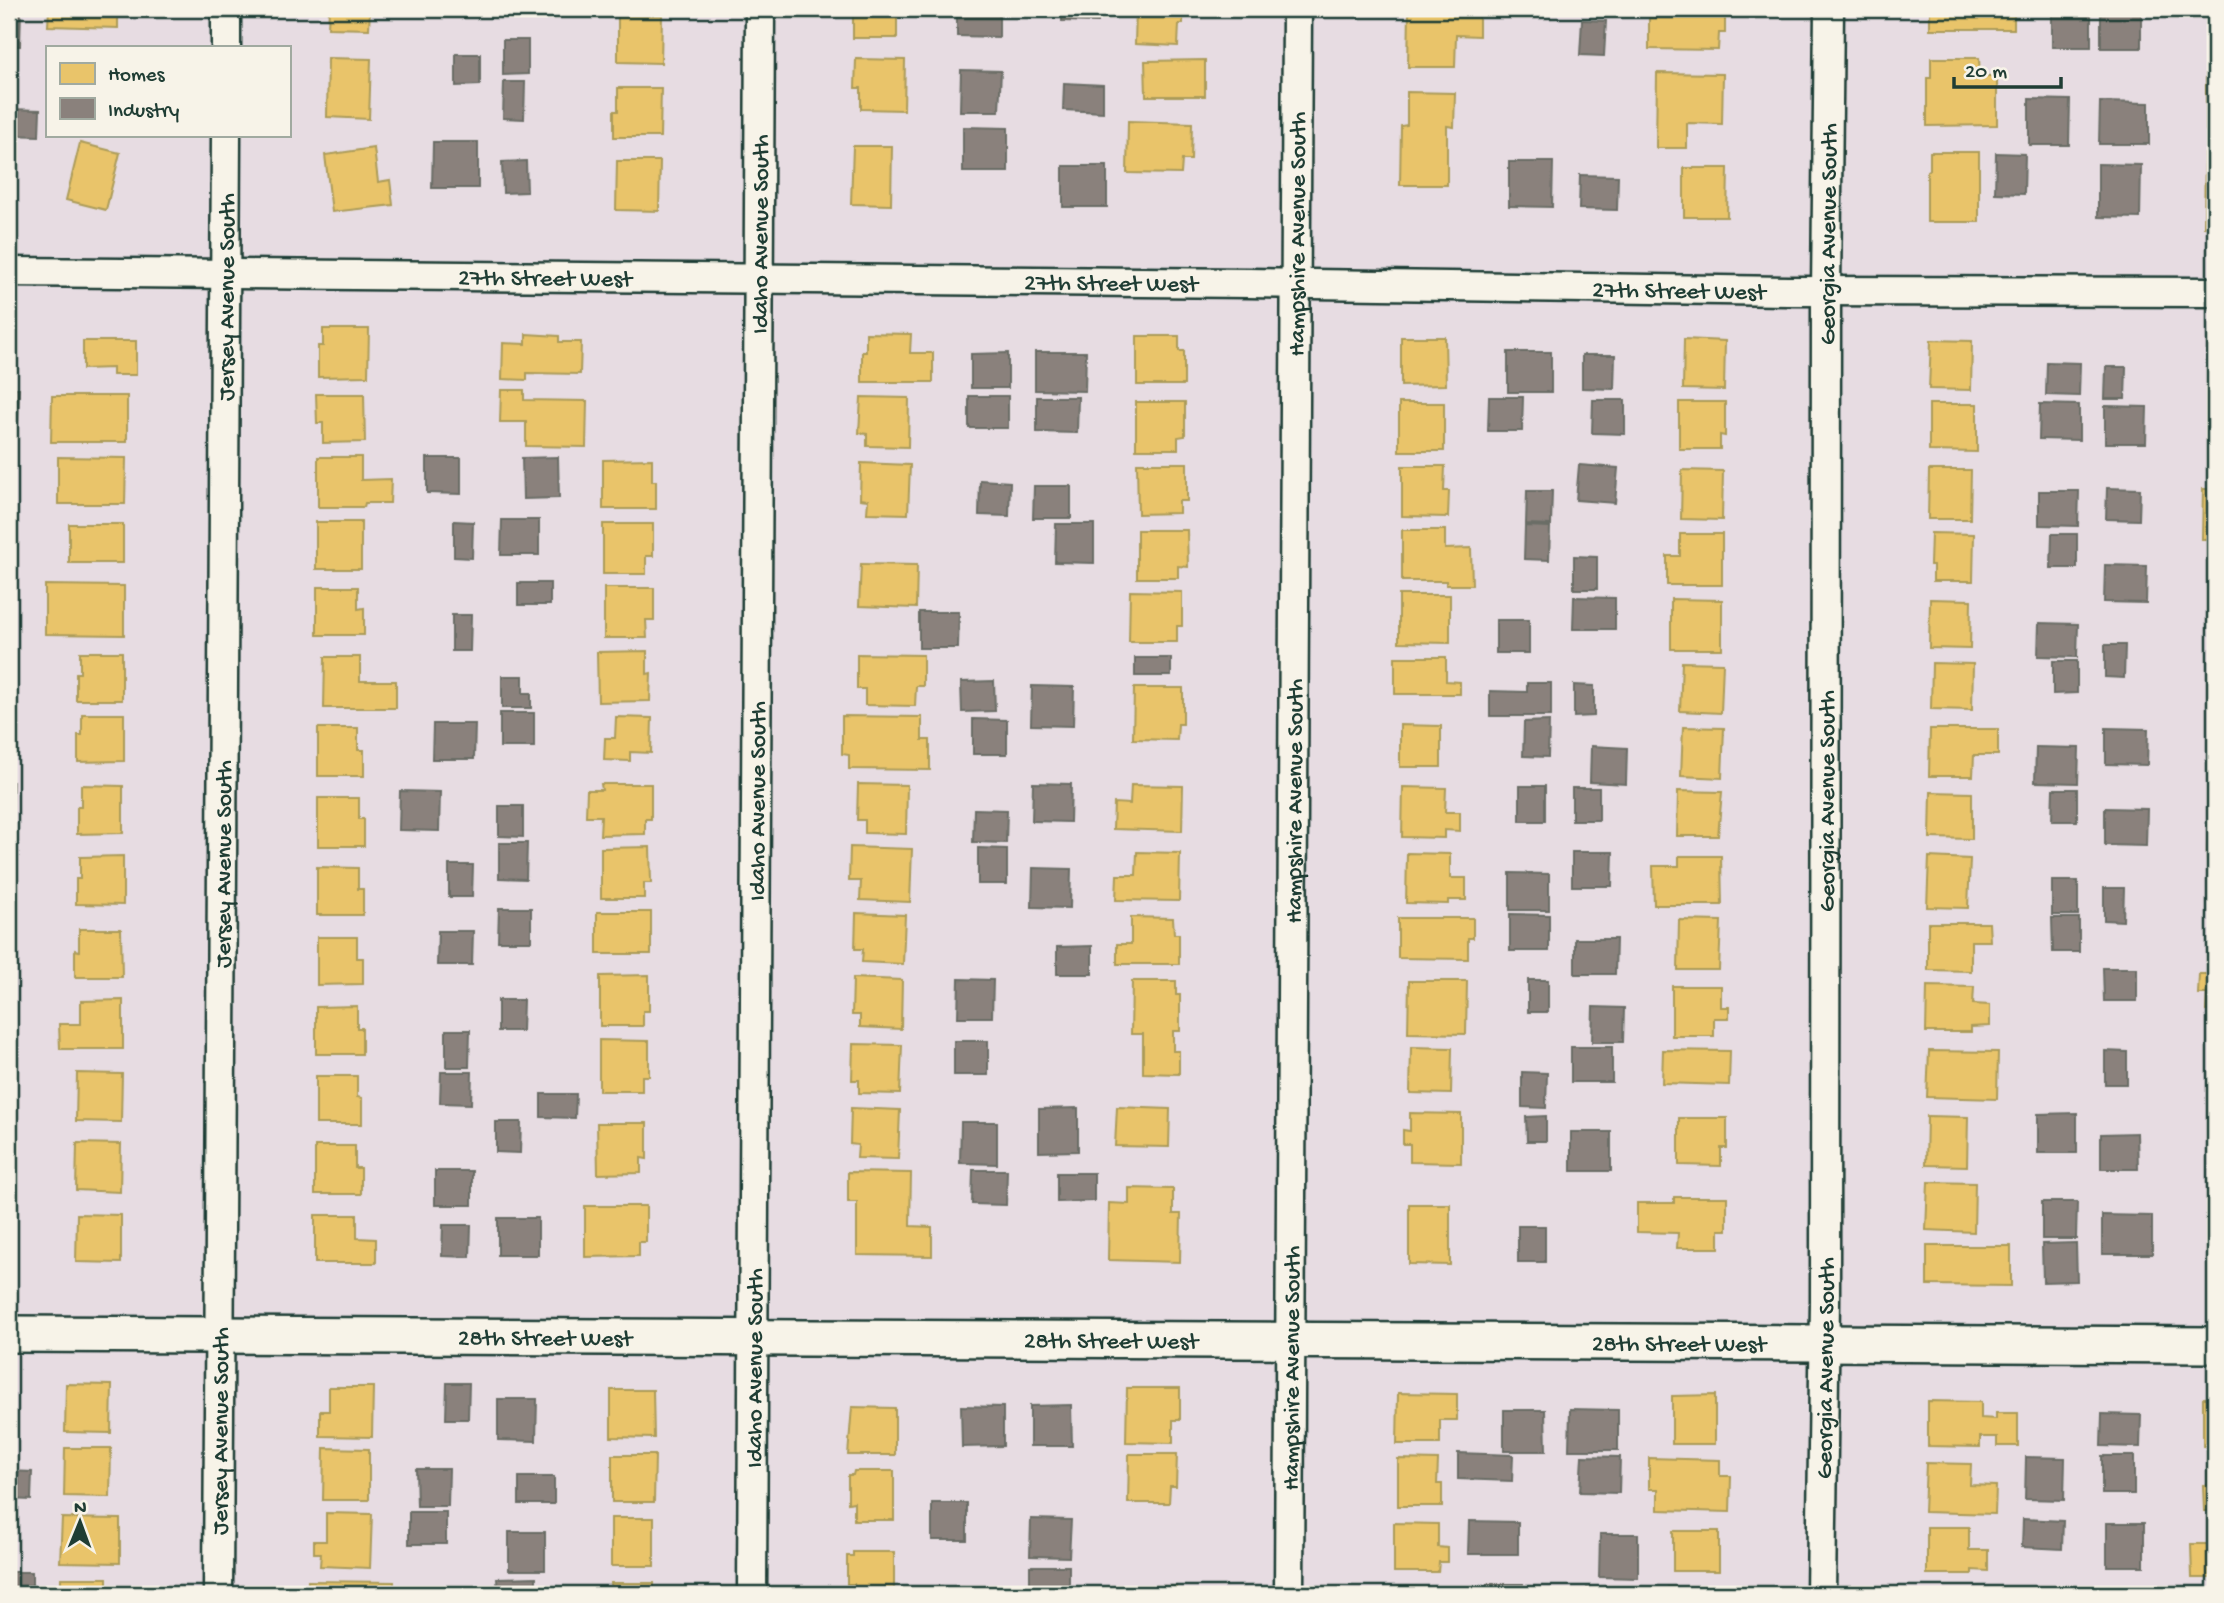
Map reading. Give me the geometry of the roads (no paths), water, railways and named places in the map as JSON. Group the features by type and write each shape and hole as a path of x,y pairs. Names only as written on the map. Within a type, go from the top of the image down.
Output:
{"street":[{"path":"226,9 226,46"},
{"name":"Idaho Avenue South","path":"752,1594 760,9"},
{"name":"Hampshire Avenue South","path":"1289,1594 1297,9"},
{"name":"Georgia Avenue South","path":"1821,1594 1825,1301 1826,291 1829,9"},
{"name":"Jersey Avenue South","path":"218,1594 226,136"},
{"name":"27th Street West","path":"9,272 1826,291 2215,292"},
{"name":"28th Street West","path":"9,1334 753,1340 2215,1345"}]}
